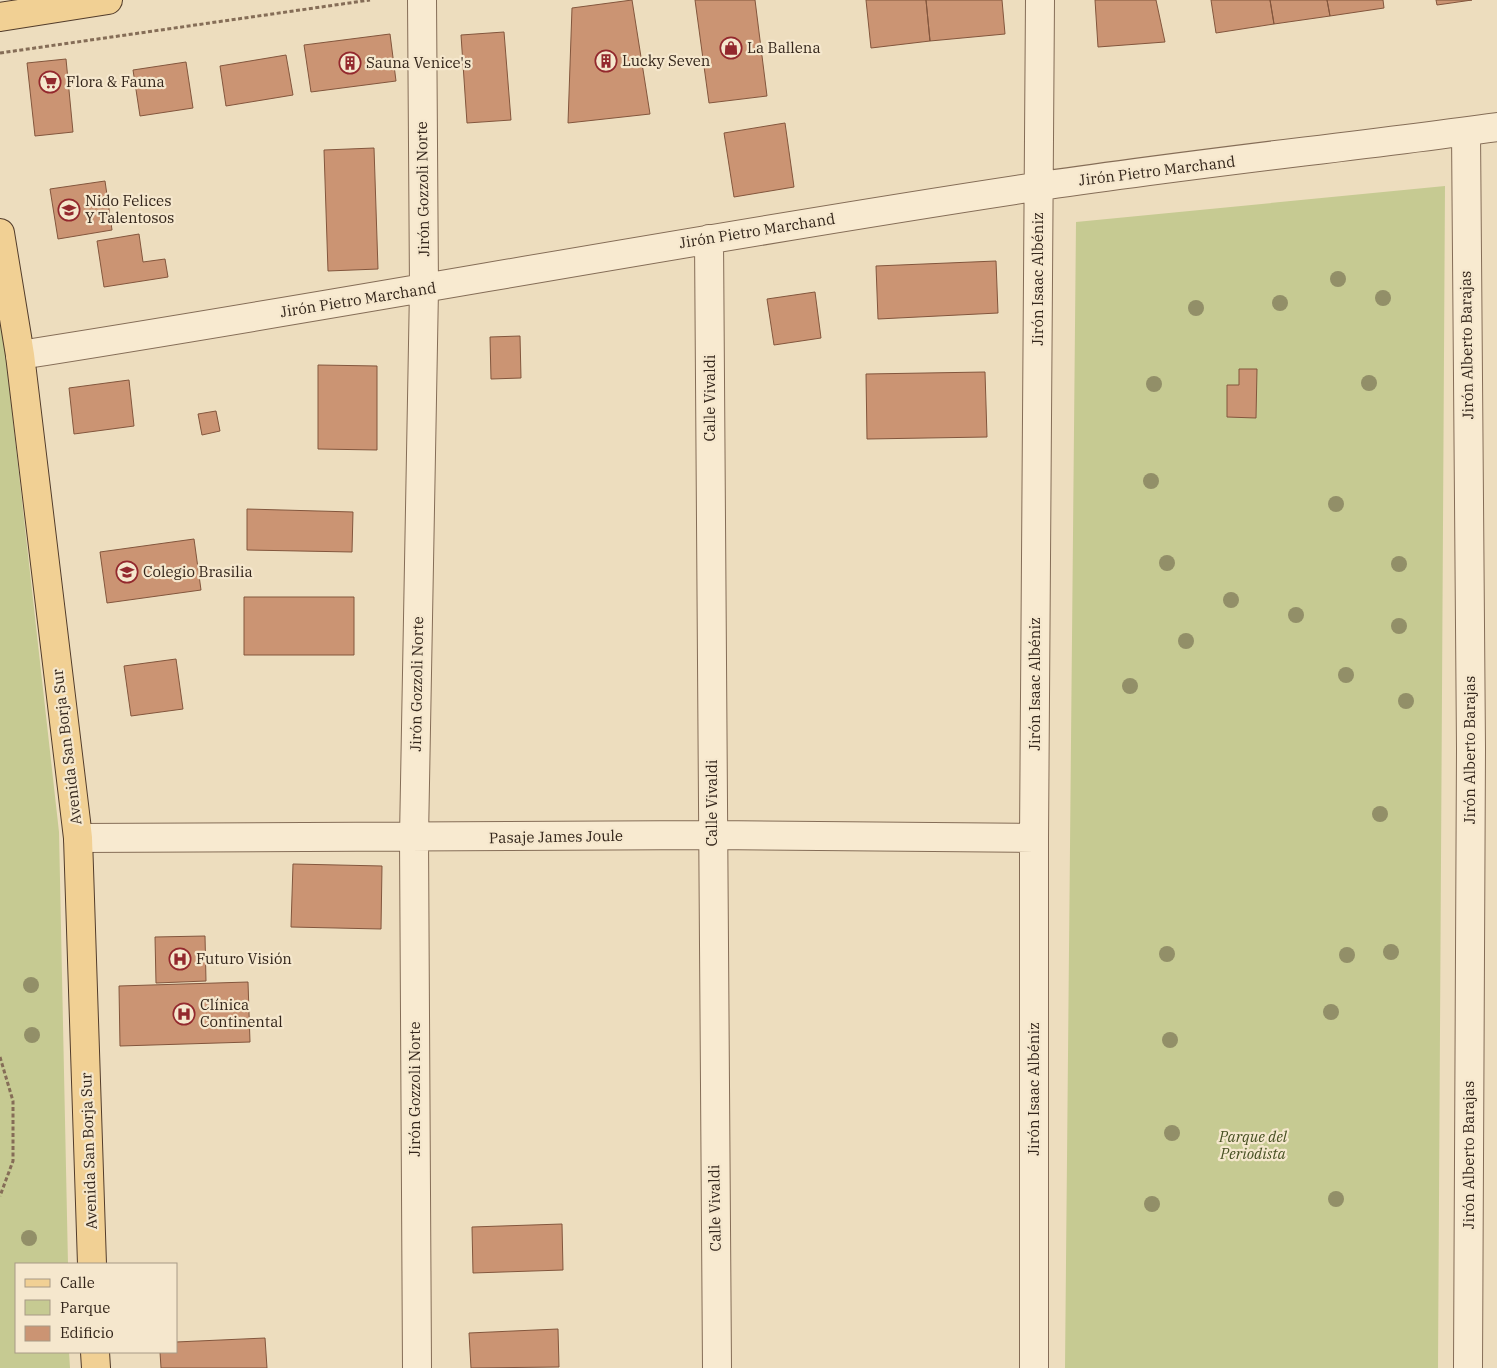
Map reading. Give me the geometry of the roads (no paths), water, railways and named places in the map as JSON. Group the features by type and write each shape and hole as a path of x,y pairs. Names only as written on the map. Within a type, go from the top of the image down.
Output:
{"main road":[{"path":"0,18 108,0"},
{"name":"Avenida San Borja Sur","path":"0,233 20,355 78,838 92,1263"},
{"path":"95,1353 96,1368"}],"street":[{"name":"Jirón Gozzoli Norte","path":"417,1368 414,838 424,289 422,0"},
{"name":"Jirón Isaac Albéniz","path":"1034,1368 1034,838 1040,0"},
{"name":"Jirón Pietro Marchand","path":"20,355 424,289 709,239 1039,186 1497,127"},
{"name":"Jirón Alberto Barajas","path":"1466,132 1471,748 1468,1368"},
{"name":"Calle Vivaldi","path":"709,239 716,1368"},
{"name":"Pasaje James Joule","path":"78,838 414,838 712,835 1034,838"}],"place":[{"name":"La Ballena","path":"731,48"},
{"name":"Lucky Seven","path":"606,61"},
{"name":"Sauna Venice's","path":"350,63"},
{"name":"Flora & Fauna","path":"50,82"},
{"name":"Nido Felices Y Talentosos","path":"69,210"},
{"name":"Colegio Brasilia","path":"127,572"},
{"name":"Futuro Visión","path":"180,959"},
{"name":"Clínica Continental","path":"184,1014"}],"park label":[{"name":"Parque del Periodista","path":"1253,1146"}]}
